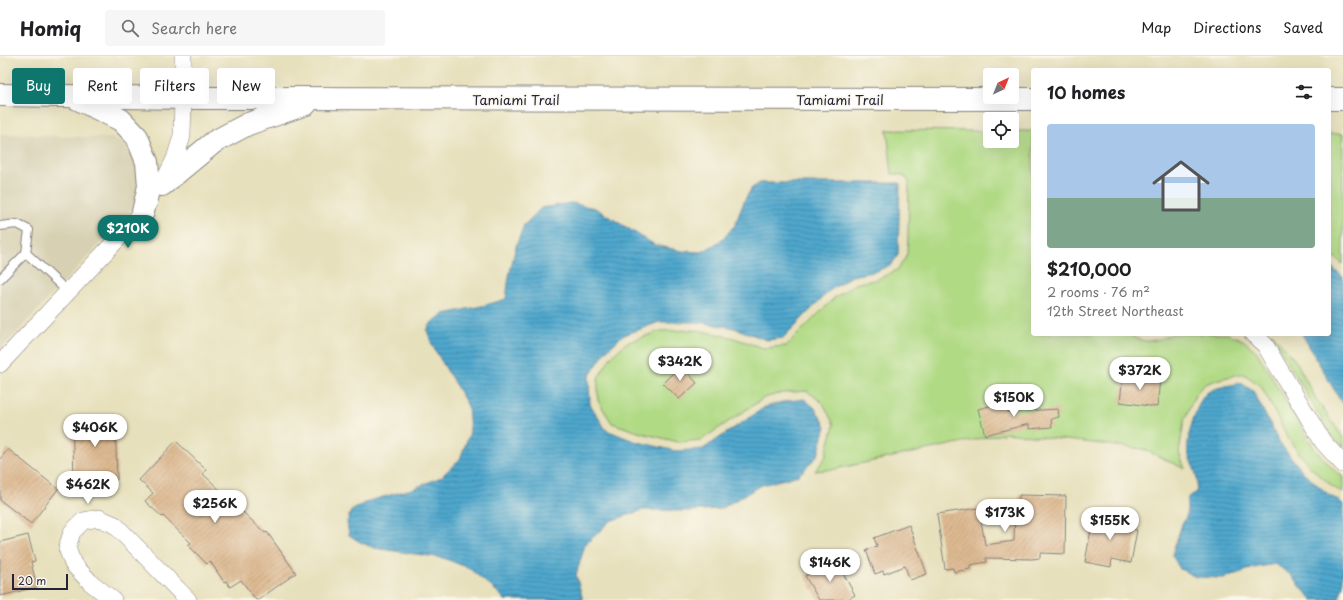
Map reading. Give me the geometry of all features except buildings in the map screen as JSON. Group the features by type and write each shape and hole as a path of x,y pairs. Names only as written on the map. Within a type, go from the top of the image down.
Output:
{"main road":[{"name":"Tamiami Trail","path":"0,95 73,96"},
{"name":"Tamiami Trail","path":"209,98 1031,99"},
{"path":"162,186 214,142 248,124 322,98"},
{"path":"1331,99 1343,99"},
{"path":"89,104 121,120 137,137 147,162 150,186 142,212"}],"street":[{"path":"183,56 183,68"},
{"path":"0,364 142,212 162,186 175,159 182,136 183,104"},
{"path":"1255,336 1265,345 1323,442 1343,464"},
{"path":"113,600 90,582 73,564 67,548 72,532 83,520 99,518 115,525 188,600"}],"lane":[{"path":"0,226 18,224 29,230 26,253 0,279"},
{"path":"26,253 68,292"}],"shaded area":[{"path":"0,134 112,138 129,147 137,166 139,186 133,208 0,350"}],"green space":[{"path":"887,130 983,131 983,148 1019,148 1019,131 1031,131 1031,336 1130,336 1145,341 1157,340 1167,336 1233,336 1243,340 1257,352 1314,448 1335,471 1343,477 1343,493 1333,487 1310,467 1289,440 1261,386 1244,374 1219,379 1205,384 1196,393 1184,421 1179,453 1185,469 1143,449 1007,433 835,469 815,471 825,458 834,425 823,403 807,391 782,393 764,398 701,440 678,442 638,432 612,423 598,401 598,378 611,357 626,343 660,331 697,330 731,337 763,348 786,346 834,298 855,284 878,279 897,270 907,254 908,237 909,183 904,176 892,174"},
{"path":"1331,134 1343,134 1343,264 1331,255"},
{"path":"1272,336 1275,336 1297,363 1316,399 1343,437 1343,448 1331,435"}],"water":[{"path":"760,183 900,183 898,255 892,264 877,271 852,276 829,291 783,338 767,340 734,328 699,322 659,322 622,336 605,352 589,377 590,404 606,430 634,441 676,451 703,449 765,407 782,402 804,399 815,408 826,426 818,455 799,475 762,485 720,509 691,511 643,510 610,521 585,545 576,575 583,600 504,600 501,595 469,568 443,558 374,548 349,535 347,522 351,511 369,501 415,488 441,477 460,459 470,432 468,406 432,345 427,330 432,322 444,314 506,299 509,276 516,246 524,225 541,208 571,203 595,208 655,245 682,251 702,252 722,240 735,225 745,199 752,188"},
{"path":"1331,267 1343,277 1343,405 1303,336 1331,336"},
{"path":"1241,383 1253,391 1281,445 1304,473 1328,494 1343,504 1343,586 1338,600 1312,600 1290,574 1275,564 1254,568 1223,578 1196,577 1180,569 1172,555 1181,527 1187,515 1188,498 1196,492 1197,486 1197,476 1188,453 1188,439 1196,411 1204,396 1208,392 1220,387"}]}
